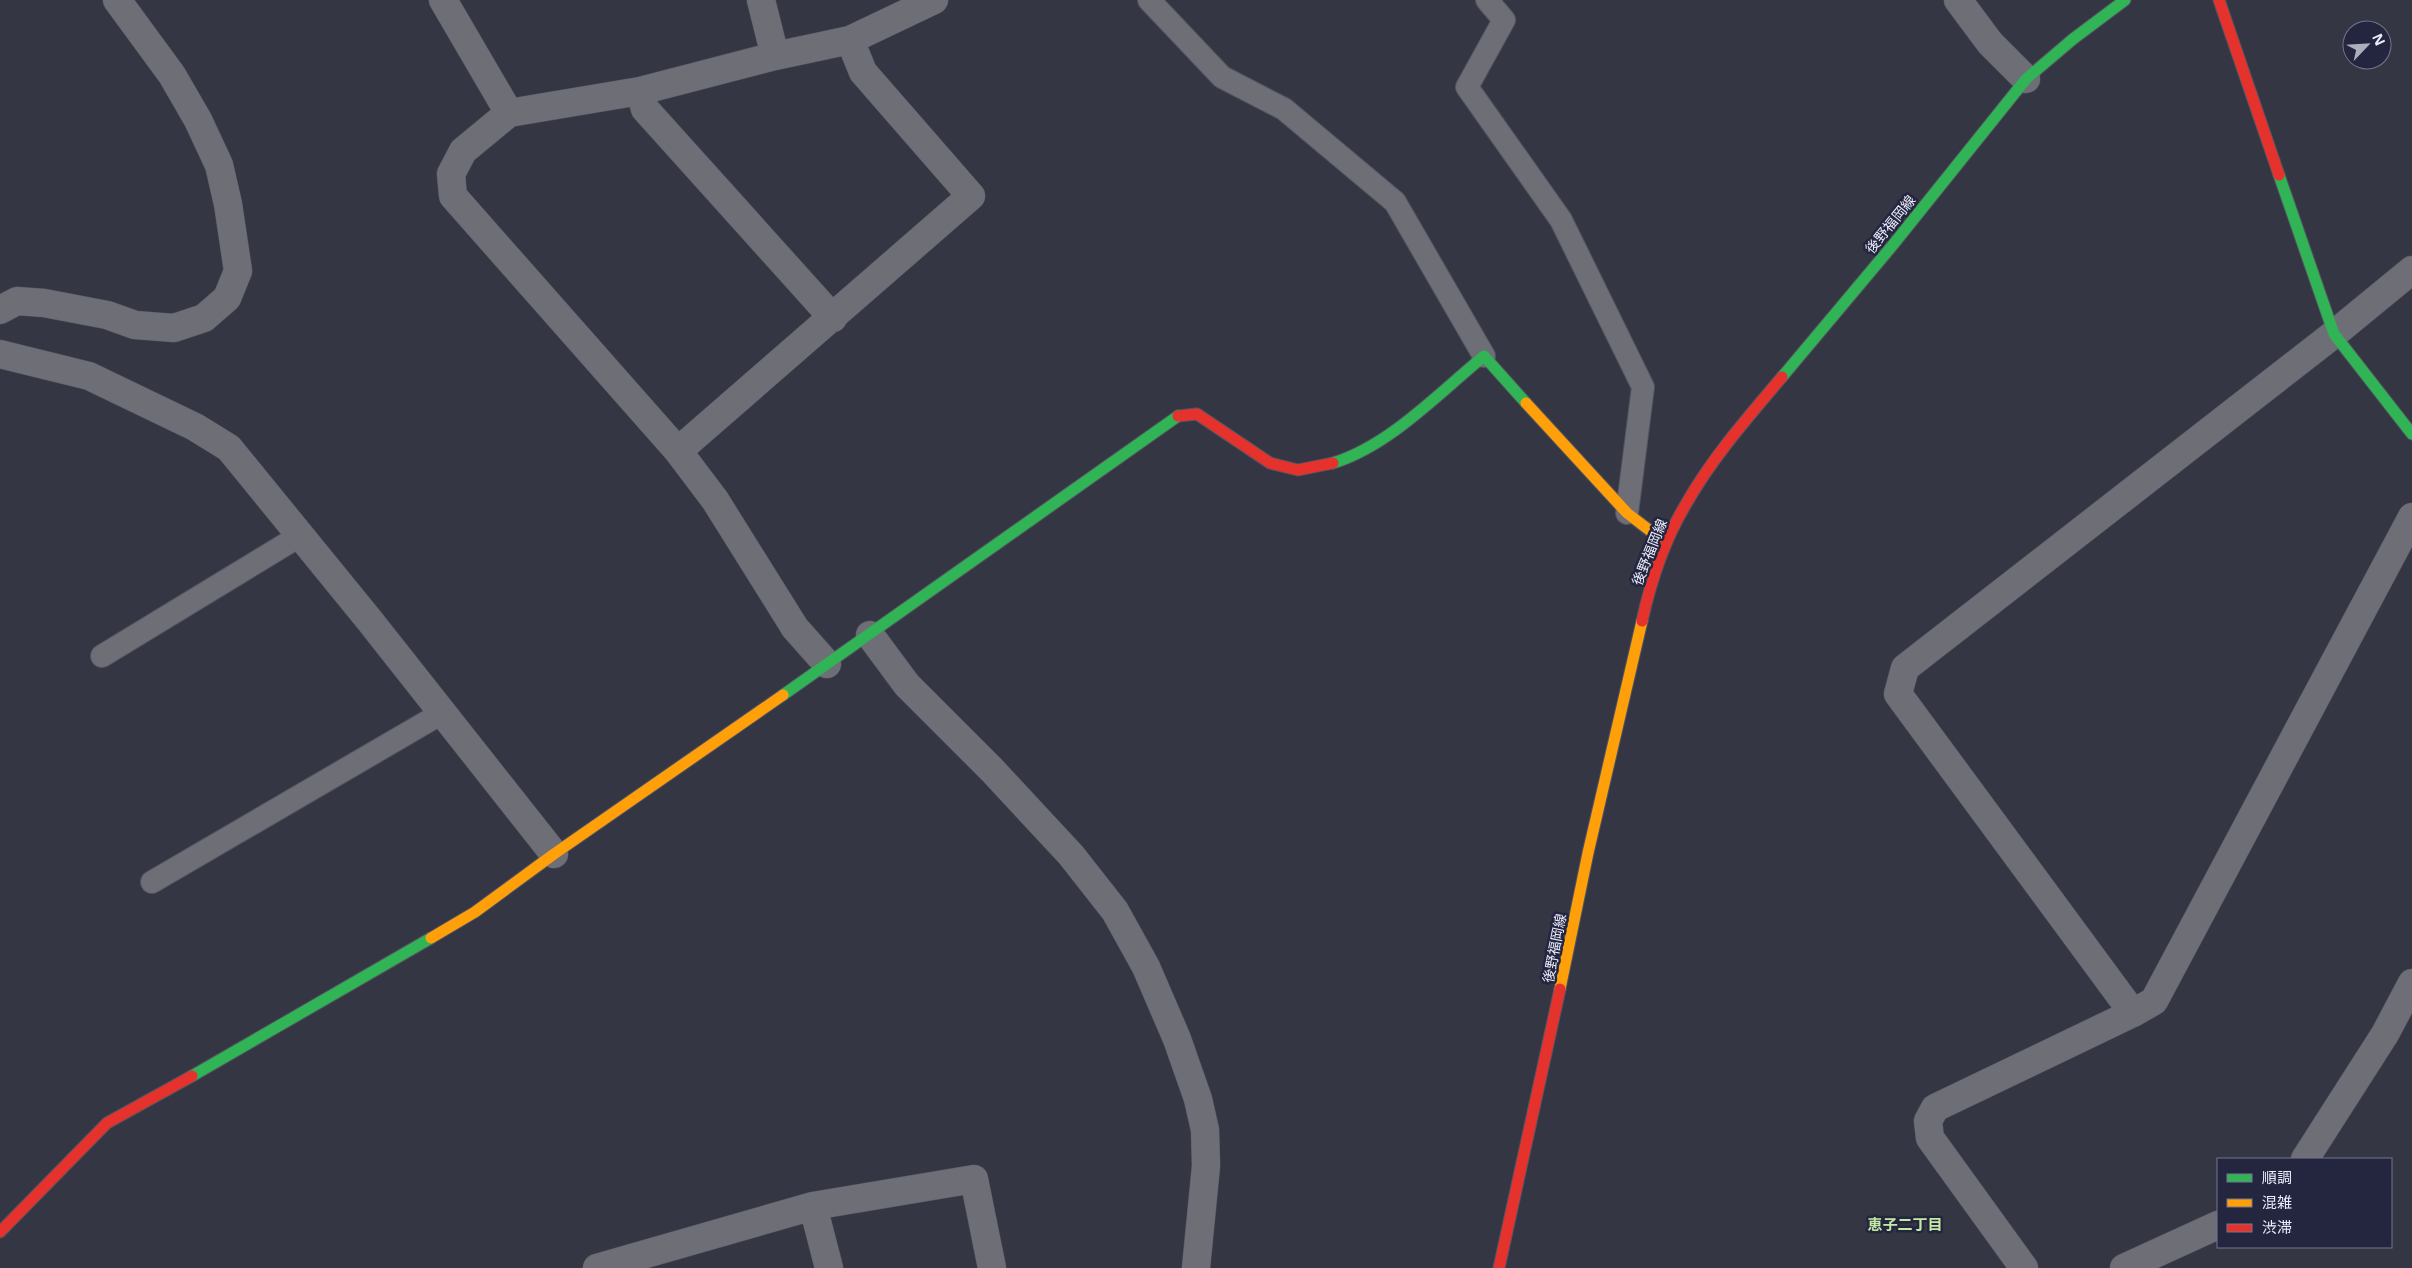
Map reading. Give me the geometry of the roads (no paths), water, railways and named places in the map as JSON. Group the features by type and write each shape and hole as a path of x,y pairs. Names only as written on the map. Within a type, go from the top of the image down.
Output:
{"street":[{"path":"0,310 17,301 44,303 108,315 135,325 174,328 204,318 227,298 238,272 228,204 219,165 198,120 172,75 117,0"},
{"path":"443,0 509,113"},
{"path":"761,0 775,56"},
{"path":"827,664 795,628 714,500 678,451 627,396 534,286 453,196 451,174 463,151 509,113 640,91 775,56 850,40 934,0"},
{"path":"1958,0 1990,43 2026,79"},
{"name":"後野福岡線","path":"1499,1268 1554,1025 1594,824 1646,600 1666,543 1686,503 1734,434 1892,246 2026,79 2072,39 2125,0"},
{"path":"2218,0 2334,334 2412,434"},
{"path":"678,451 971,196 863,72 850,40"},
{"path":"640,91 645,109 833,318"},
{"path":"2133,1012 1898,694 1906,668 2334,334 2412,270"},
{"path":"0,354 89,376 195,427 229,448 301,535 554,854"},
{"path":"0,1232 107,1123 153,1096 212,1066 475,912 554,854 870,635 1178,416 1197,414 1270,462 1298,470 1325,466 1347,459 1386,436 1484,356 1627,513 1666,543"},
{"path":"2024,1268 1930,1138 1928,1121 1935,1108 2154,1001 2412,517"},
{"path":"870,635 907,685 992,770 1071,855 1115,911 1146,967 1180,1047 1198,1099 1205,1130 1206,1166 1196,1268"},
{"path":"2306,1158 2385,1034 2412,983"},
{"path":"597,1268 813,1206 974,1178 992,1268"},
{"path":"813,1206 829,1268"},
{"path":"2124,1268 2217,1225"}],"lane":[{"path":"1149,0 1222,77 1284,109 1394,202 1484,356"},
{"path":"1487,0 1504,20 1467,87 1561,220 1643,386 1627,513"},
{"path":"102,656 301,535"},
{"path":"152,882 442,713"}],"district":[{"name":"恵子二丁目","path":"1905,1224"}]}
